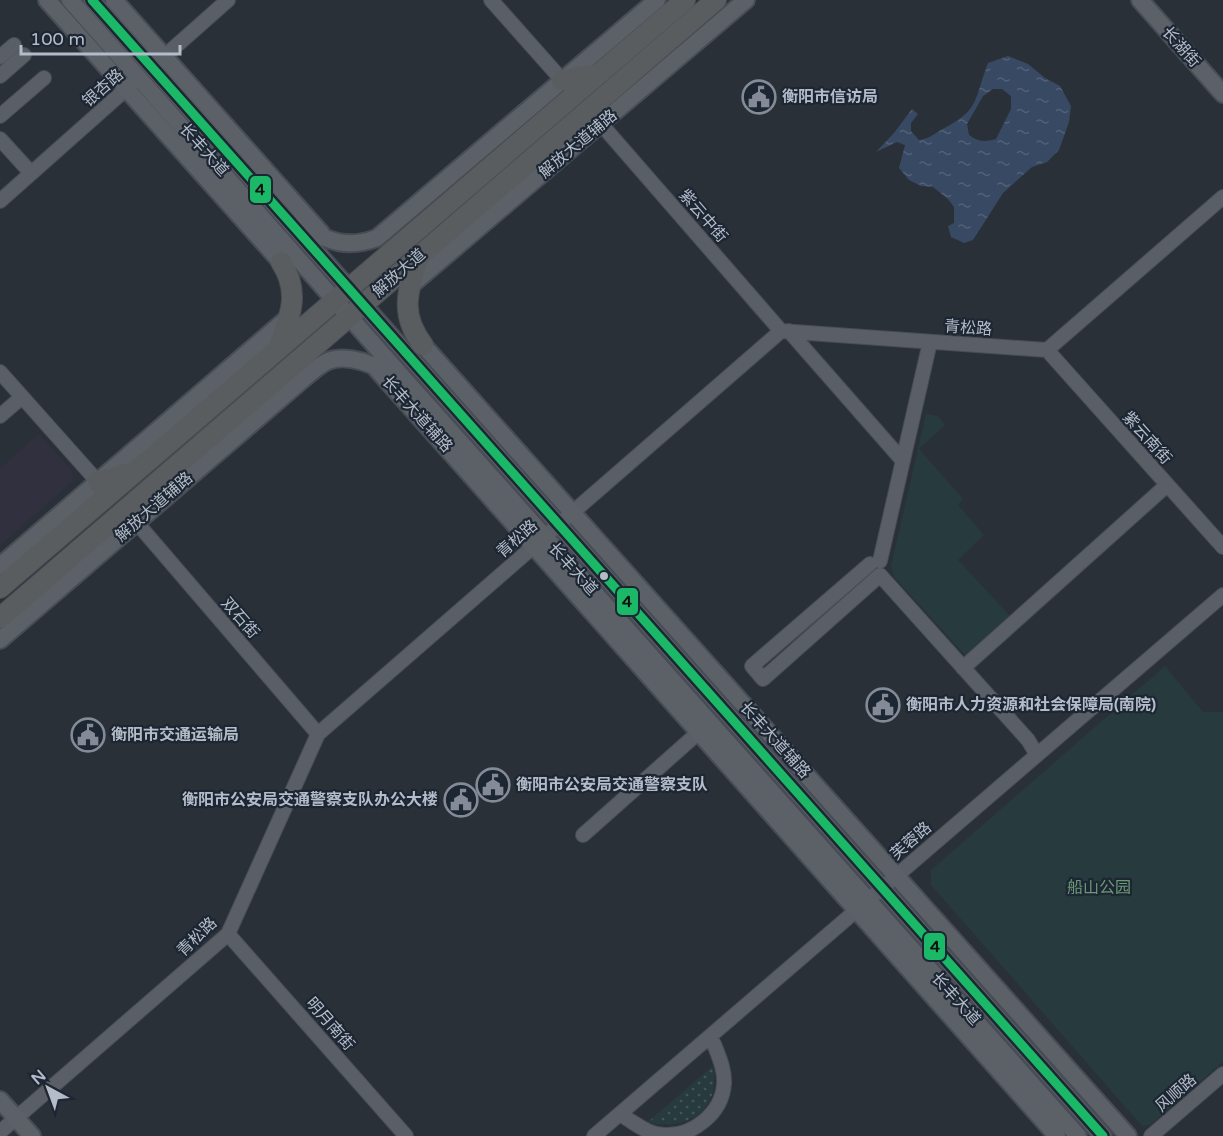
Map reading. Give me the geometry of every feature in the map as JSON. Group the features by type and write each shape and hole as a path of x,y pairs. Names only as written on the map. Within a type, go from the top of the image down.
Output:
{"highway":[{"name":"解放大道","path":"0,588 685,0"},
{"name":"解放大道","path":"0,618 131,516 356,310 419,256 594,117 716,0"},
{"path":"562,80 598,74"},
{"path":"419,256 409,287 407,303 413,333 423,345"},
{"path":"280,346 290,316 293,291 290,276 281,262"},
{"path":"98,482 135,471"}],"main road":[{"path":"47,0 238,140 325,238"},
{"name":"长丰大道","path":"70,0 247,174 289,222 341,294"},
{"name":"长丰大道","path":"92,0 204,151 558,525 1103,1136"},
{"path":"114,0 145,72 236,212 281,262"},
{"path":"289,222 335,242 360,244 377,238 657,0"},
{"name":"解放大道辅路","path":"409,287 594,117 746,0"},
{"name":"长湖街","path":"1140,0 1223,94"},
{"name":"长湖街","path":"1149,0 1223,83"},
{"path":"238,140 247,174 282,189"},
{"path":"204,151 236,212"},
{"name":"长丰大道","path":"356,310 405,381 539,542 865,908 1078,1136"},
{"path":"0,566 290,316"},
{"name":"长丰大道辅路","path":"423,345 1128,1136"},
{"name":"解放大道辅路","path":"0,640 131,516 327,361 339,359 362,361 405,381"},
{"name":"长丰大道辅路","path":"373,365 539,542"},
{"path":"865,908 1057,1136"},
{"path":"0,1100 7,1121 23,1136"},
{"path":"7,1121 32,1136"}],"street":[{"name":"银杏路","path":"0,201 228,0"},
{"path":"491,0 562,80"},
{"path":"0,57 19,50 0,76"},
{"path":"0,116 44,78"},
{"name":"紫云中街","path":"594,117 903,460"},
{"path":"0,139 31,173"},
{"path":"1047,350 1223,197"},
{"name":"青松路","path":"7,1121 228,934 318,734 785,331 1047,350"},
{"path":"877,567 752,666 763,679 877,567 930,342"},
{"name":"紫云南街","path":"1047,350 1223,547"},
{"path":"0,372 98,482"},
{"path":"0,416 22,397"},
{"path":"963,668 1167,485"},
{"name":"双石街","path":"131,516 318,734"},
{"path":"877,567 963,668 1040,753"},
{"name":"芙蓉路","path":"899,879 1040,753 1223,595"},
{"name":"芙蓉路","path":"594,1136 1223,605"},
{"path":"583,835 704,728"},
{"name":"芙蓉路","path":"606,1136 714,1044 865,908"},
{"name":"明月南街","path":"228,934 406,1136"},
{"path":"626,1118 649,1132 665,1135 682,1132 699,1125 710,1116 720,1101 724,1084 723,1067 714,1044"},
{"name":"风顺路","path":"1151,1136 1223,1074"},
{"name":"风顺路","path":"1164,1136 1223,1085"}],"shaded area":[{"path":"39,434 72,471 73,481 0,545 0,469"}],"green space":[{"path":"926,414 938,416 945,425 919,449 963,499 958,505 984,535 958,560 1010,616 966,656 894,577 891,566"},
{"name":"船山公园","path":"1165,666 1203,712 1223,712 1223,1062 1150,1125 1142,1126 931,885 931,870"},
{"path":"713,1066 712,1094 707,1105 699,1114 676,1124 648,1122"}],"water":[{"path":"1008,56 1028,64 1045,78 1060,86 1071,106 1069,122 1059,150 1047,162 1032,167 1003,193 973,240 964,243 951,237 948,226 954,223 954,207 948,199 933,187 921,186 909,180 899,168 905,145 897,142 876,152 912,109 918,114 911,123 911,131 919,140 925,139 963,116 974,103 988,63","holes":["993,89 1002,89 1011,96 1011,109 996,139 988,141 975,139 969,135 967,124 983,96"]}],"transit line":[{"name":"4","path":"92,0 1103,1136"}],"place":[{"name":"衡阳市信访局","path":"759,97"},
{"name":"衡阳市人力资源和社会保障局(南院)","path":"883,705"},
{"name":"衡阳市交通运输局","path":"88,735"},
{"name":"衡阳市公安局交通警察支队","path":"493,785"},
{"name":"衡阳市公安局交通警察支队办公大楼","path":"461,800"}]}
